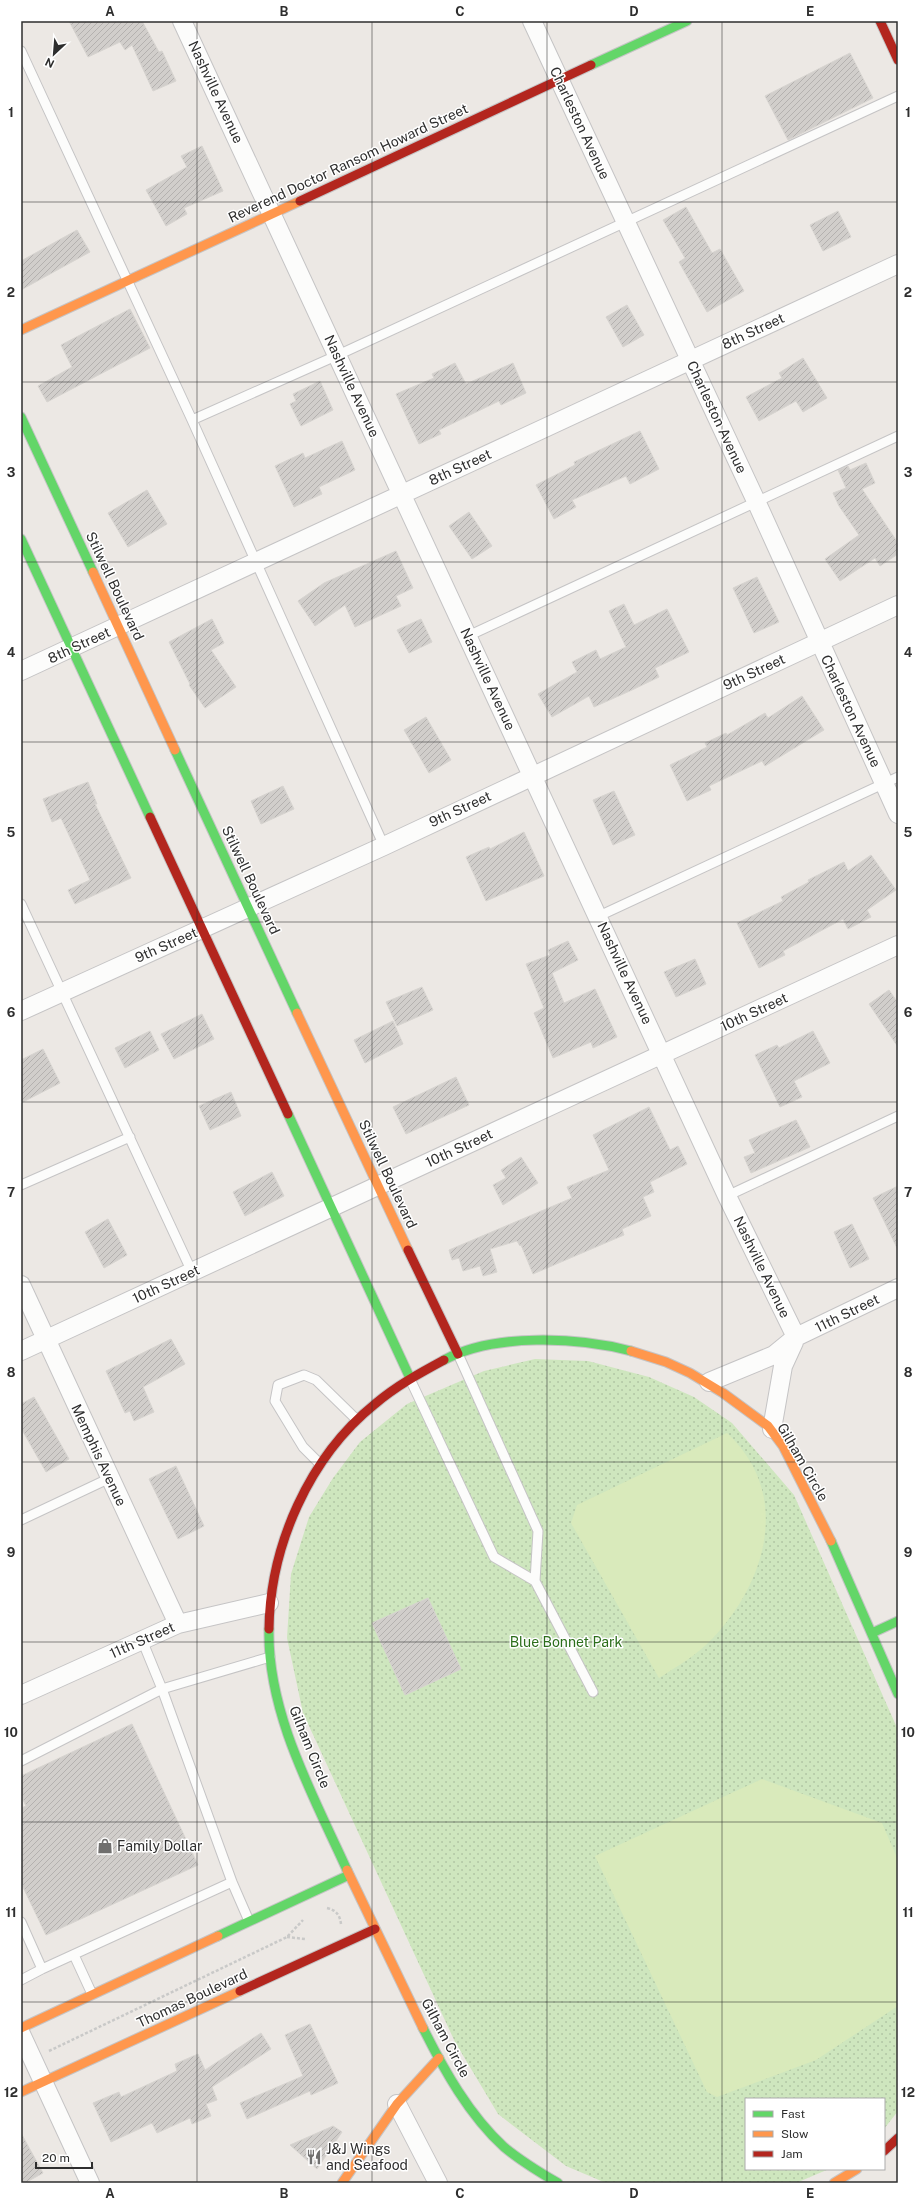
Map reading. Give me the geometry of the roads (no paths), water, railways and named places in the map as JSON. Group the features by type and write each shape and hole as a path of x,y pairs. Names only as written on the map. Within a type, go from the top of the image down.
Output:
{"main road":[{"name":"Reverend Doctor Ransom Howard Street","path":"21,330 688,21"},
{"path":"880,21 898,60"},
{"name":"Stilwell Boulevard","path":"21,417 377,1185 458,1354"},
{"path":"21,539 410,1378"},
{"name":"Gilham Circle","path":"549,2181 498,2142 466,2104 439,2058 349,1875 288,1737 279,1709 268,1636 269,1603 286,1530 299,1499 320,1464 338,1439 375,1402 410,1378 458,1354 518,1342 576,1339 619,1346 666,1362 709,1382 772,1429 807,1493 897,1690"},
{"path":"872,1633 898,1621"},
{"path":"21,2028 349,1875"},
{"name":"Thomas Boulevard","path":"21,2092 375,1929"},
{"path":"342,2183 397,2104 439,2058"},
{"path":"885,2150 898,2138"},
{"path":"840,2182 856,2170"}],"street":[{"name":"Nashville Avenue","path":"182,21 599,916 727,1196 796,1337"},
{"name":"Charleston Avenue","path":"532,21 756,501 819,642 891,780 898,814"},
{"name":"8th Street","path":"21,671 898,264"},
{"name":"9th Street","path":"21,1011 384,846 898,605"},
{"name":"10th Street","path":"21,1351 898,944"},
{"name":"Memphis Avenue","path":"21,1285 178,1624"},
{"name":"11th Street","path":"709,1382 774,1356 796,1337 898,1288"},
{"path":"772,1429 783,1366 796,1337"},
{"name":"11th Street","path":"21,1695 178,1624 269,1603"},
{"path":"21,2034 90,2183"},
{"path":"397,2104 438,2183"}],"lane":[{"path":"21,51 257,561 384,846"},
{"path":"192,420 627,223 898,96"},
{"path":"468,636 898,436"},
{"path":"599,916 891,780"},
{"path":"21,904 192,1272"},
{"path":"727,1196 898,1116"},
{"path":"21,1185 130,1137"},
{"path":"458,1354 538,1531 535,1581 593,1692"},
{"path":"320,1464 303,1447 275,1401 278,1385 304,1375 316,1380 357,1420"},
{"path":"410,1378 494,1557 535,1581"},
{"path":"21,1520 110,1478"},
{"path":"142,1640 162,1689 232,1882 249,1921"},
{"path":"21,1761 162,1689 271,1656"},
{"path":"21,1980 74,1954 232,1882"},
{"path":"21,1922 42,1969"},
{"path":"74,1954 92,1994"}],"place":[{"name":"Family Dollar","path":"105,1846"},
{"name":"J&J Wings and Seafood","path":"314,2157"}],"park label":[{"name":"Blue Bonnet Park","path":"566,1642"}]}
